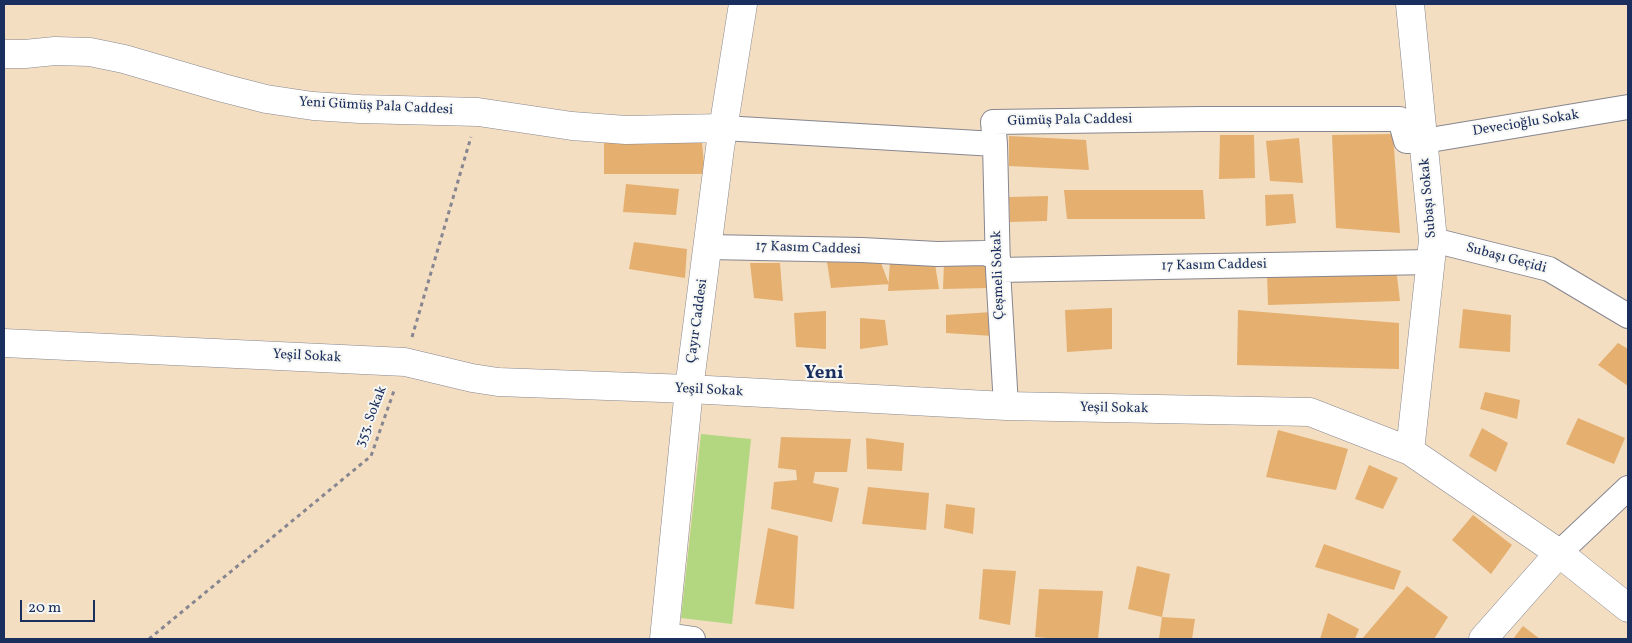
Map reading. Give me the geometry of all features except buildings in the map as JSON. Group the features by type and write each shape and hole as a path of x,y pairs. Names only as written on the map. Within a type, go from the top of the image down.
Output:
{"street":[{"name":"Çayır Caddesi","path":"664,637 689,389 723,128 743,4"},
{"name":"Subaşı Sokak","path":"1410,4 1424,140 1432,251 1410,451"},
{"name":"Yeni Gümüş Pala Caddesi","path":"4,54 55,50 90,52 124,59 232,90 313,106 478,112 572,126 626,130 723,128"},
{"name":"Devecioğlu Sokak","path":"1424,140 1628,107"},
{"name":"Gümüş Pala Caddesi","path":"723,128 995,144 993,122 1202,118 1400,119 1406,141 1424,140"},
{"name":"Çeşmeli Sokak","path":"995,144 998,264 1006,406"},
{"name":"17 Kasım Caddesi","path":"708,247 862,250 937,254 985,253 998,264 1432,251"},
{"name":"Subaşı Geçidi","path":"1432,251 1549,269 1628,316"},
{"name":"Yeşil Sokak","path":"4,344 405,362 472,378 498,382 689,389 1006,406 1310,412 1410,451 1558,553 1628,608"},
{"path":"1483,639 1558,553 1628,488"},
{"path":"664,637 693,639"}],"path":[{"name":"353. Sokak","path":"150,639 370,456 405,362 478,112"}],"green space":[{"path":"701,434 751,439 732,624 681,618"}],"district":[{"name":"Yeni","path":"824,375"}]}
